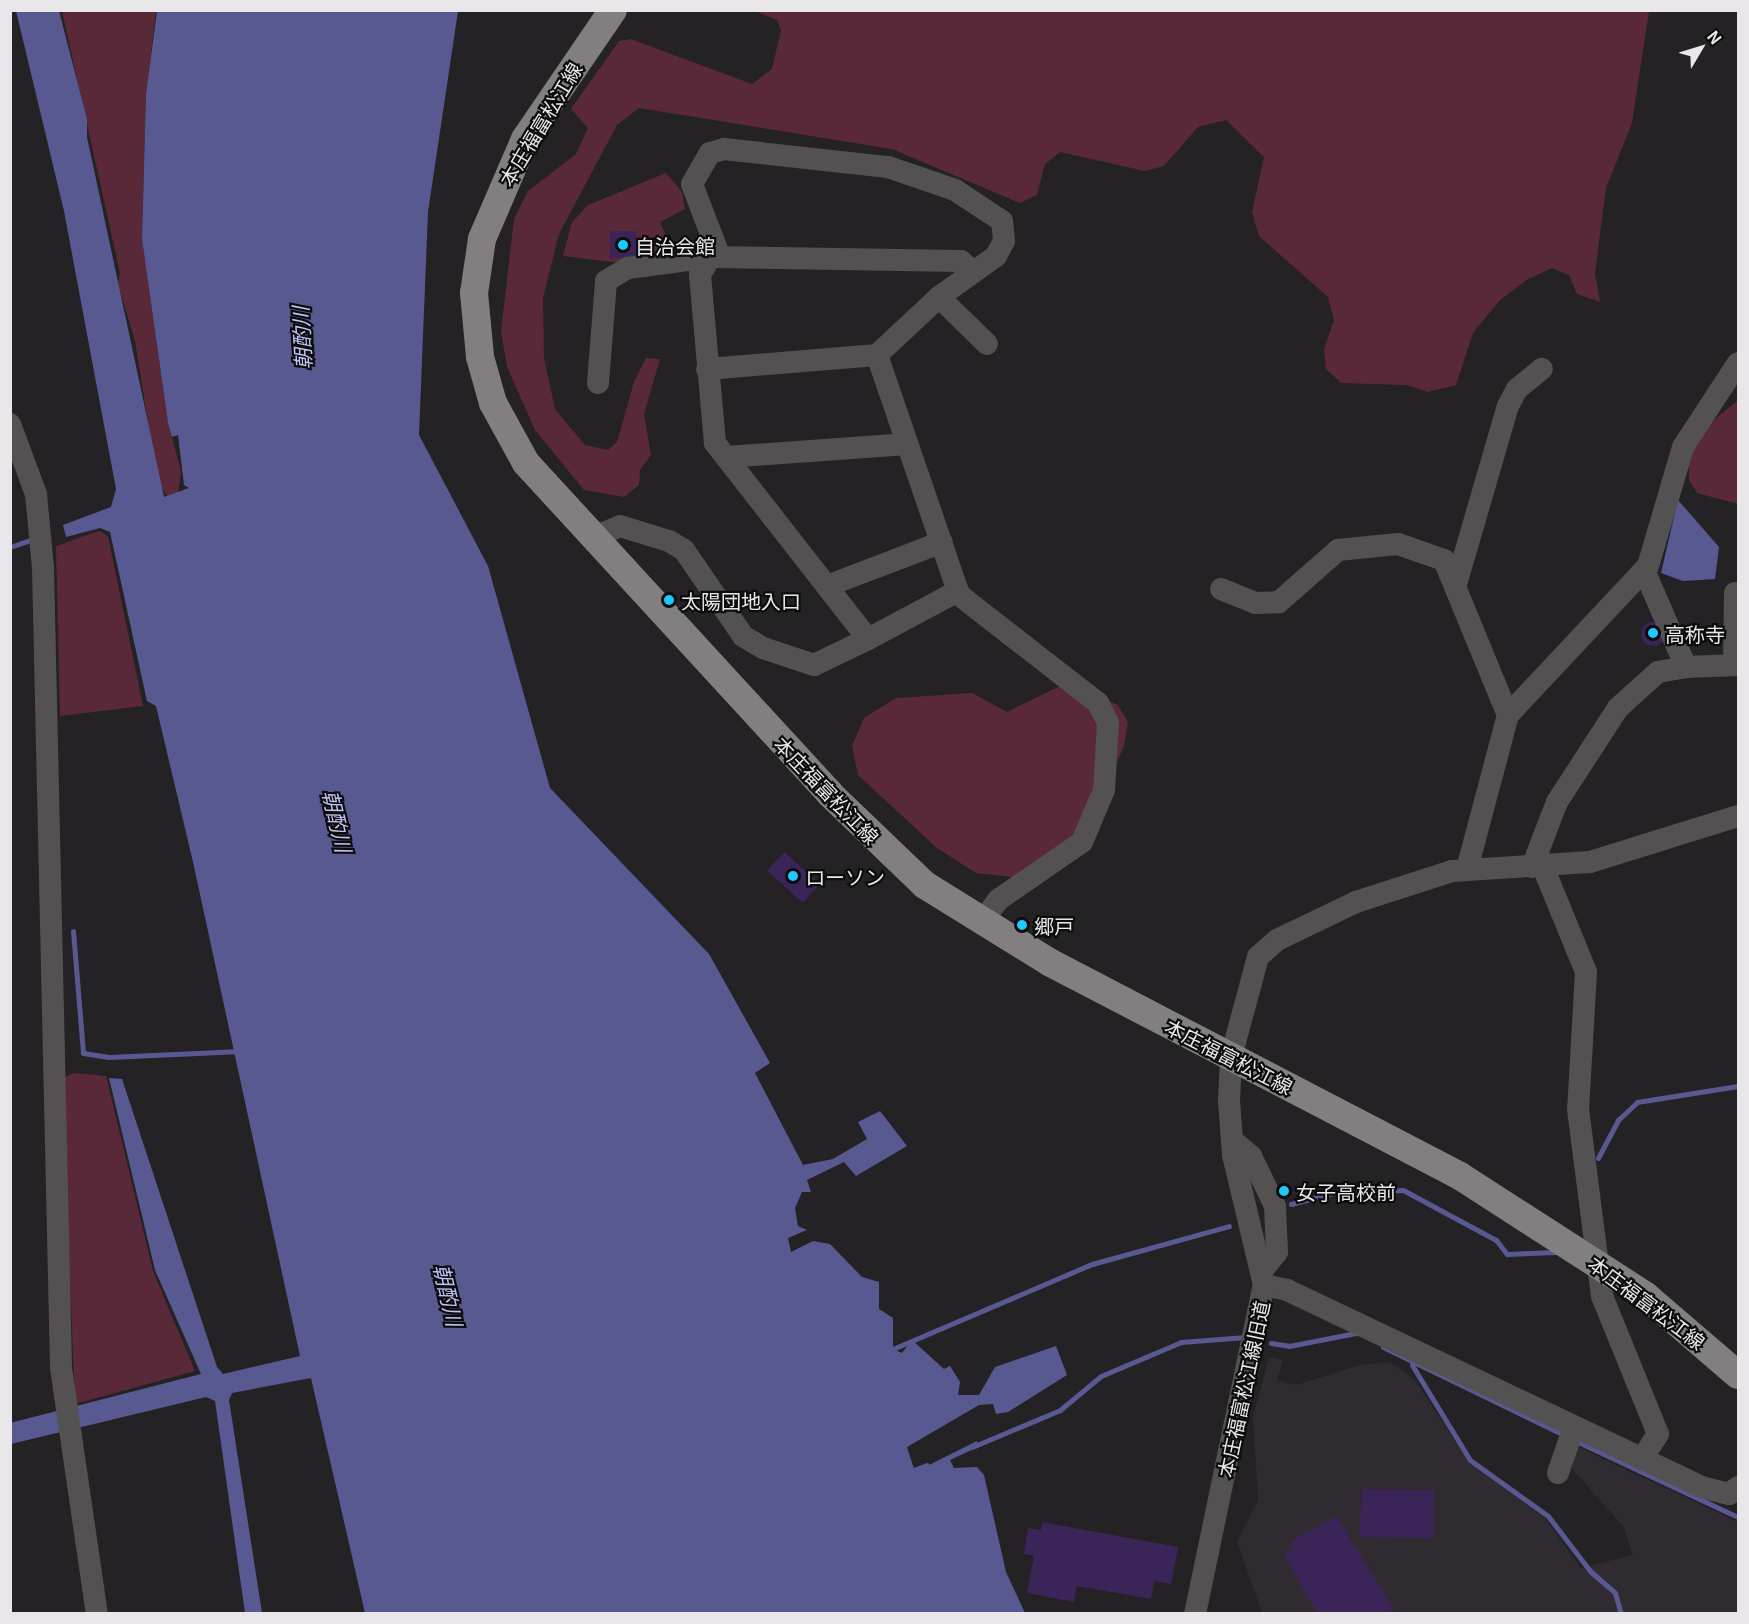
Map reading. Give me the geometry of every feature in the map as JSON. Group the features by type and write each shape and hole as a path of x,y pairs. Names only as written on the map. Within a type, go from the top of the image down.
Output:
{"main road":[{"name":"本庄福富松江線","path":"613,10 525,139 498,192 482,239 474,293 480,357 503,425 526,462 591,538 875,841 925,885 981,923 1460,1176 1596,1261 1738,1375"}],"street":[{"path":"707,369 877,355 939,297 996,256 1005,232 995,213 955,190 888,167 724,149 699,166 692,184 716,247 700,275 711,427 726,457 868,639"},
{"path":"598,383 606,280 628,268 712,257 961,261 972,272"},
{"path":"939,297 987,344"},
{"path":"877,355 958,594 1098,703 1108,723 1104,790 1082,842 998,900 981,923"},
{"path":"1467,869 1508,715 1644,570 1683,447 1738,363"},
{"path":"1457,581 1508,406 1517,389 1542,369"},
{"path":"10,424 36,494 43,568 64,1401 97,1614"},
{"path":"726,457 908,444"},
{"path":"591,538 620,526 677,546 743,636 763,648 814,665 958,594"},
{"path":"827,586 942,542"},
{"path":"1221,589 1255,603 1279,602 1327,555 1398,544 1444,560 1457,581 1508,715"},
{"path":"1644,570 1686,667"},
{"path":"1642,1459 1658,1434 1614,1336 1596,1261 1577,1088 1586,972 1537,867 1557,802 1618,708 1658,672 1686,667 1736,665 1735,593"},
{"name":"本庄福富松江線旧道","path":"1195,1614 1264,1277 1232,1140 1231,1057 1258,957 1276,940 1356,902 1467,869 1537,867 1590,862 1738,816"},
{"path":"1264,1277 1572,1434 1735,1495"},
{"path":"1558,1473 1572,1434"}],"shaded area":[{"path":"1649,10 1632,123 1606,188 1595,273 1600,302 1577,294 1569,275 1552,268 1528,279 1500,300 1473,333 1456,385 1428,392 1406,385 1341,383 1326,369 1324,349 1334,320 1328,297 1259,236 1252,212 1264,157 1226,120 1198,127 1164,166 1145,171 1060,152 1045,164 1037,195 1020,203 892,149 639,108 617,125 559,234 543,298 544,358 555,409 585,445 608,450 617,442 634,382 646,358 660,359 644,414 651,455 640,470 639,485 624,497 584,490 535,430 507,367 501,331 514,219 528,191 576,154 588,128 571,109 619,41 631,39 752,84 772,69 781,30 777,20 755,11"},
{"path":"62,11 156,11 146,94 142,239 168,423 181,472 178,494 167,496 158,483 135,341 118,284 120,273"},
{"path":"666,173 682,192 685,209 660,222 673,251 628,264 563,256 572,222 588,205"},
{"path":"1738,400 1738,504 1697,493 1689,480 1689,455 1695,436"},
{"path":"99,531 108,536 143,706 60,716 56,546"},
{"path":"1068,682 1118,705 1128,722 1124,746 1103,795 1060,853 1013,877 976,873 937,848 858,775 852,746 864,718 896,698 972,693 1007,712"},
{"path":"74,1073 106,1076 153,1271 195,1371 75,1404 62,1078"},
{"path":"1269,1357 1283,1360 1277,1380 1296,1385 1360,1365 1390,1362 1414,1379 1469,1462 1545,1518 1581,1568 1633,1555 1623,1526 1572,1469 1576,1446 1738,1522 1738,1613 1262,1613 1237,1541 1258,1500 1253,1418"}],"water":[{"name":"朝酌川","path":"16,11 59,11 87,119 87,137 164,497 189,488 184,485 178,435 172,437 168,423 142,239 146,94 157,11 458,11 428,212 419,435 488,566 550,788 709,954 770,1063 755,1073 803,1165 833,1159 867,1139 858,1122 880,1111 907,1146 856,1176 844,1162 807,1180 811,1192 802,1192 795,1208 798,1226 807,1230 788,1238 791,1252 813,1241 830,1244 862,1277 879,1282 879,1309 893,1318 893,1349 902,1353 912,1340 944,1369 950,1366 960,1382 958,1395 979,1395 995,1367 1056,1346 1067,1375 1008,1412 996,1414 993,1404 979,1405 907,1447 915,1472 977,1441 978,1447 950,1460 954,1468 977,1467 984,1475 1006,1572 1025,1613 365,1613 311,1378 232,1393 229,1400 262,1613 245,1613 215,1401 206,1397 11,1444 10,1423 201,1374 155,1270 109,1078 122,1079 217,1367 223,1374 300,1356 193,862 156,706 147,701 110,532 100,528 66,537 63,525 111,507 116,489 64,211"},
{"path":"1678,500 1719,547 1715,579 1683,581 1661,573"}],"building":[{"name":"自治会館","path":"610,231 636,231 636,258 610,258"},
{"name":"高称寺","path":"1653,622 1661,626 1665,634 1661,642 1653,646 1645,642 1641,634 1645,626"},
{"name":"ローソン","path":"784,852 820,884 803,903 767,871"},
{"path":"1361,1489 1434,1490 1433,1538 1360,1537"},
{"path":"1336,1516 1394,1609 1386,1614 1318,1614 1284,1555 1294,1549 1290,1542"},
{"path":"1042,1522 1178,1547 1171,1584 1154,1581 1151,1599 1077,1586 1074,1602 1027,1593 1034,1556 1024,1554 1028,1528 1041,1530"}],"waterway":[{"path":"10,547 30,540"},
{"path":"73,931 83,1053 109,1057 241,1051"},
{"path":"1598,1158 1618,1120 1637,1102 1738,1086"},
{"path":"1291,1204 1333,1193 1403,1190 1496,1240 1507,1254 1556,1252"},
{"path":"888,1351 1092,1264 1229,1226"},
{"path":"1271,1343 1289,1346 1356,1333"},
{"path":"972,1447 1060,1410 1101,1376 1181,1342 1246,1337"},
{"path":"1383,1347 1566,1436"},
{"path":"1412,1365 1470,1460 1548,1516 1590,1571 1615,1593 1621,1614"},
{"path":"1574,1440 1738,1517"},
{"path":"908,1472 927,1465"}],"place":[{"name":"自治会館","path":"623,245"},
{"name":"太陽団地入口","path":"669,600"},
{"name":"高称寺","path":"1653,633"},
{"name":"ローソン","path":"793,876"},
{"name":"郷戸","path":"1022,925"},
{"name":"女子高校前","path":"1284,1191"}]}
